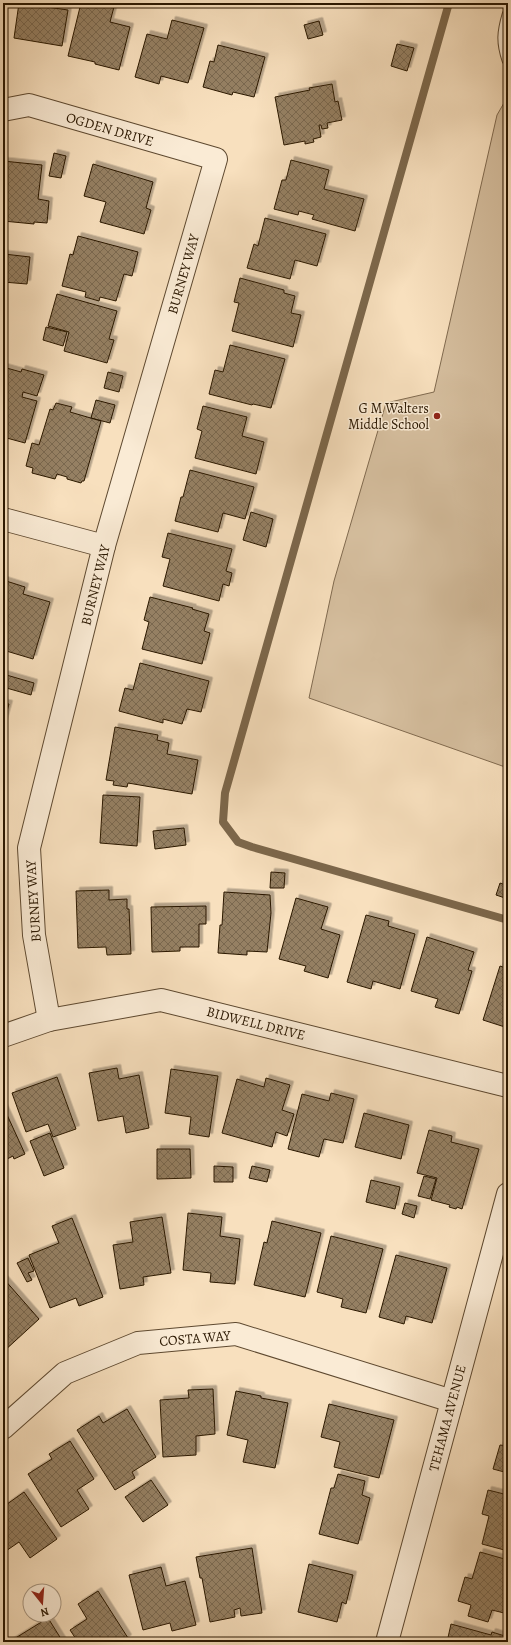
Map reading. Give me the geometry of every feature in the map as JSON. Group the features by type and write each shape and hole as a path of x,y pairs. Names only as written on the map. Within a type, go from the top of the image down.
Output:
{"street":[{"name":"OGDEN DRIVE","path":"3,110 29,106 216,159"},
{"name":"BURNEY WAY","path":"49,1020 34,935 29,848 104,546 216,159"},
{"path":"3,519 104,546"},
{"name":"BIDWELL DRIVE","path":"3,1036 49,1020 161,1000 508,1086"},
{"name":"TEHAMA AVENUE","path":"387,1642 508,1194"},
{"name":"COSTA WAY","path":"3,1428 65,1373 138,1343 236,1334 452,1401"}],"lane":[{"path":"508,15 503,33 504,48 508,60"}],"shaded area":[{"path":"508,96 508,768 309,698 334,581 386,403 434,392 497,115"}],"building":[{"path":"19,3 68,10 62,46 14,38"},
{"path":"81,3 115,3 110,22 130,27 119,70 95,64 95,62 68,56"},
{"path":"172,20 204,28 188,83 161,76 159,84 135,77 147,34 167,39"},
{"path":"319,21 323,35 308,39 304,25"},
{"path":"397,44 414,48 407,71 391,66"},
{"path":"218,45 265,57 254,97 233,92 232,95 203,87 210,61 214,62"},
{"path":"332,84 335,102 338,101 342,120 327,123 328,128 322,129 321,125 319,125 321,137 313,139 314,142 305,144 305,141 284,145 275,97 310,90 309,88"},
{"path":"54,153 66,156 61,178 49,176"},
{"path":"291,160 329,170 324,189 364,199 355,231 312,219 314,215 299,211 298,215 274,209 282,180 286,180"},
{"path":"3,161 42,165 38,199 49,201 47,223 34,222 34,224 3,221"},
{"path":"93,164 153,182 146,208 151,210 144,234 100,222 106,202 84,196"},
{"path":"265,218 326,234 317,266 295,260 290,279 247,268 254,244 258,246"},
{"path":"78,236 138,252 132,276 124,274 116,301 100,297 99,301 85,297 86,292 62,286 70,254 73,255"},
{"path":"4,254 30,257 27,284 3,282"},
{"path":"240,278 284,290 284,293 295,296 291,313 301,315 293,347 232,331 239,303 234,302"},
{"path":"57,294 117,311 109,339 114,340 107,363 64,351 69,332 48,326"},
{"path":"46,327 67,332 63,346 43,340"},
{"path":"230,345 285,359 271,408 252,405 209,394 215,370 223,372"},
{"path":"3,367 21,372 22,369 44,375 37,396 23,392 22,397 37,401 25,443 3,437"},
{"path":"108,372 123,376 119,392 104,388"},
{"path":"96,400 115,405 110,423 91,418"},
{"path":"56,403 72,407 70,412 101,421 84,481 81,483 57,474 55,479 32,473 33,468 26,466 32,443 39,445 50,409 53,410"},
{"path":"203,406 247,417 242,436 264,442 256,474 195,458 202,431 197,429"},
{"path":"190,470 254,487 245,519 223,513 218,532 175,521"},
{"path":"251,512 273,519 266,547 243,540"},
{"path":"168,533 232,549 226,571 232,573 229,586 223,584 219,601 163,586 170,559 162,557"},
{"path":"3,580 25,587 23,594 50,602 33,659 3,650"},
{"path":"150,597 193,608 192,609 209,614 204,631 210,633 202,664 142,649 149,622 144,620"},
{"path":"140,663 209,681 201,712 187,709 182,724 163,719 163,723 119,711 125,688 133,690"},
{"path":"3,674 34,683 31,695 3,687"},
{"path":"3,703 9,704 3,725"},
{"path":"115,727 158,735 157,740 169,743 167,754 198,760 192,794 128,783 127,787 113,785 114,781 106,780"},
{"path":"103,795 140,797 137,846 100,843"},
{"path":"184,828 186,845 155,849 153,831"},
{"path":"271,872 285,873 284,888 270,888"},
{"path":"500,883 508,886 508,899 496,895"},
{"path":"109,890 109,900 127,899 127,909 129,909 131,954 107,955 106,947 78,948 76,891"},
{"path":"224,892 270,895 271,913 267,952 247,951 247,955 218,953 220,925 222,925"},
{"path":"296,898 328,907 321,929 340,935 328,978 304,971 306,966 279,959"},
{"path":"206,906 206,924 199,924 199,947 180,947 180,951 152,952 151,907"},
{"path":"366,915 389,921 388,926 415,934 400,989 373,981 371,989 347,982"},
{"path":"427,937 474,952 468,970 472,971 459,1014 435,1007 438,999 411,991"},
{"path":"500,966 508,969 508,1028 483,1020"},
{"path":"117,1068 119,1079 139,1075 149,1128 126,1133 123,1116 98,1121 89,1073"},
{"path":"171,1069 218,1076 209,1137 189,1134 191,1117 165,1113"},
{"path":"57,1077 76,1129 53,1137 48,1124 26,1132 12,1093"},
{"path":"266,1078 290,1085 282,1110 294,1114 287,1136 276,1132 272,1147 222,1133 237,1079 264,1087"},
{"path":"331,1093 354,1099 343,1143 324,1139 319,1157 288,1149 302,1094 329,1101"},
{"path":"3,1106 25,1154 14,1159 13,1156 3,1161"},
{"path":"364,1113 409,1125 401,1159 355,1147"},
{"path":"429,1130 452,1136 451,1142 479,1149 462,1209 457,1207 456,1209 449,1207 450,1205 431,1200 437,1178 417,1173"},
{"path":"50,1133 64,1168 44,1176 30,1141"},
{"path":"157,1149 190,1149 191,1178 157,1179"},
{"path":"214,1166 233,1167 233,1182 214,1182"},
{"path":"252,1166 270,1170 267,1182 249,1178"},
{"path":"424,1176 436,1179 430,1199 418,1196"},
{"path":"371,1180 400,1187 395,1209 366,1202"},
{"path":"405,1203 417,1206 414,1218 402,1214"},
{"path":"188,1213 222,1217 220,1236 240,1239 235,1284 210,1282 211,1273 183,1270"},
{"path":"162,1217 171,1273 143,1277 144,1285 120,1289 113,1245 133,1242 130,1222"},
{"path":"72,1218 103,1297 79,1306 76,1298 50,1308 29,1255 59,1243 52,1226"},
{"path":"272,1221 321,1233 305,1297 254,1285 264,1242 267,1243"},
{"path":"331,1236 383,1249 366,1313 341,1307 343,1299 317,1292"},
{"path":"396,1255 447,1268 432,1323 406,1316 404,1324 379,1317"},
{"path":"28,1258 34,1271 28,1273 32,1280 27,1282 17,1263"},
{"path":"3,1278 39,1319 3,1352"},
{"path":"213,1389 215,1434 196,1436 196,1455 163,1457 160,1400 189,1398 188,1390"},
{"path":"236,1391 288,1403 275,1468 243,1462 248,1440 227,1435"},
{"path":"329,1404 394,1420 379,1478 334,1467 340,1442 321,1437"},
{"path":"127,1409 156,1457 132,1472 135,1478 115,1490 77,1430 99,1416 103,1423"},
{"path":"70,1441 94,1479 77,1490 89,1509 61,1527 28,1474 52,1459 49,1454"},
{"path":"500,1445 508,1446 508,1473 493,1469"},
{"path":"338,1474 365,1481 362,1495 370,1498 358,1544 319,1534 331,1488 334,1488"},
{"path":"151,1480 168,1505 143,1522 125,1497"},
{"path":"488,1490 508,1495 508,1551 482,1544 489,1516 482,1514"},
{"path":"24,1492 57,1539 30,1558 19,1542 3,1553 3,1507"},
{"path":"252,1548 262,1613 241,1616 240,1608 234,1610 235,1617 210,1622 202,1578 200,1578 196,1557"},
{"path":"480,1552 508,1560 508,1614 492,1610 488,1622 468,1616 471,1605 458,1601 465,1577 472,1579"},
{"path":"309,1564 353,1575 346,1604 342,1602 337,1622 298,1612"},
{"path":"161,1567 166,1586 185,1581 196,1625 172,1631 170,1623 143,1630 129,1575"},
{"path":"98,1591 128,1638 122,1642 78,1642 70,1630 87,1619 78,1604"},
{"path":"40,1623 51,1623 63,1642 9,1642"},
{"path":"451,1624 491,1635 492,1632 508,1637 508,1642 447,1642"}],"waterway":[{"path":"449,3 225,793 223,822 238,842 252,847 508,920"}],"place":[{"name":"G M Walters Middle School","path":"437,416"}]}
